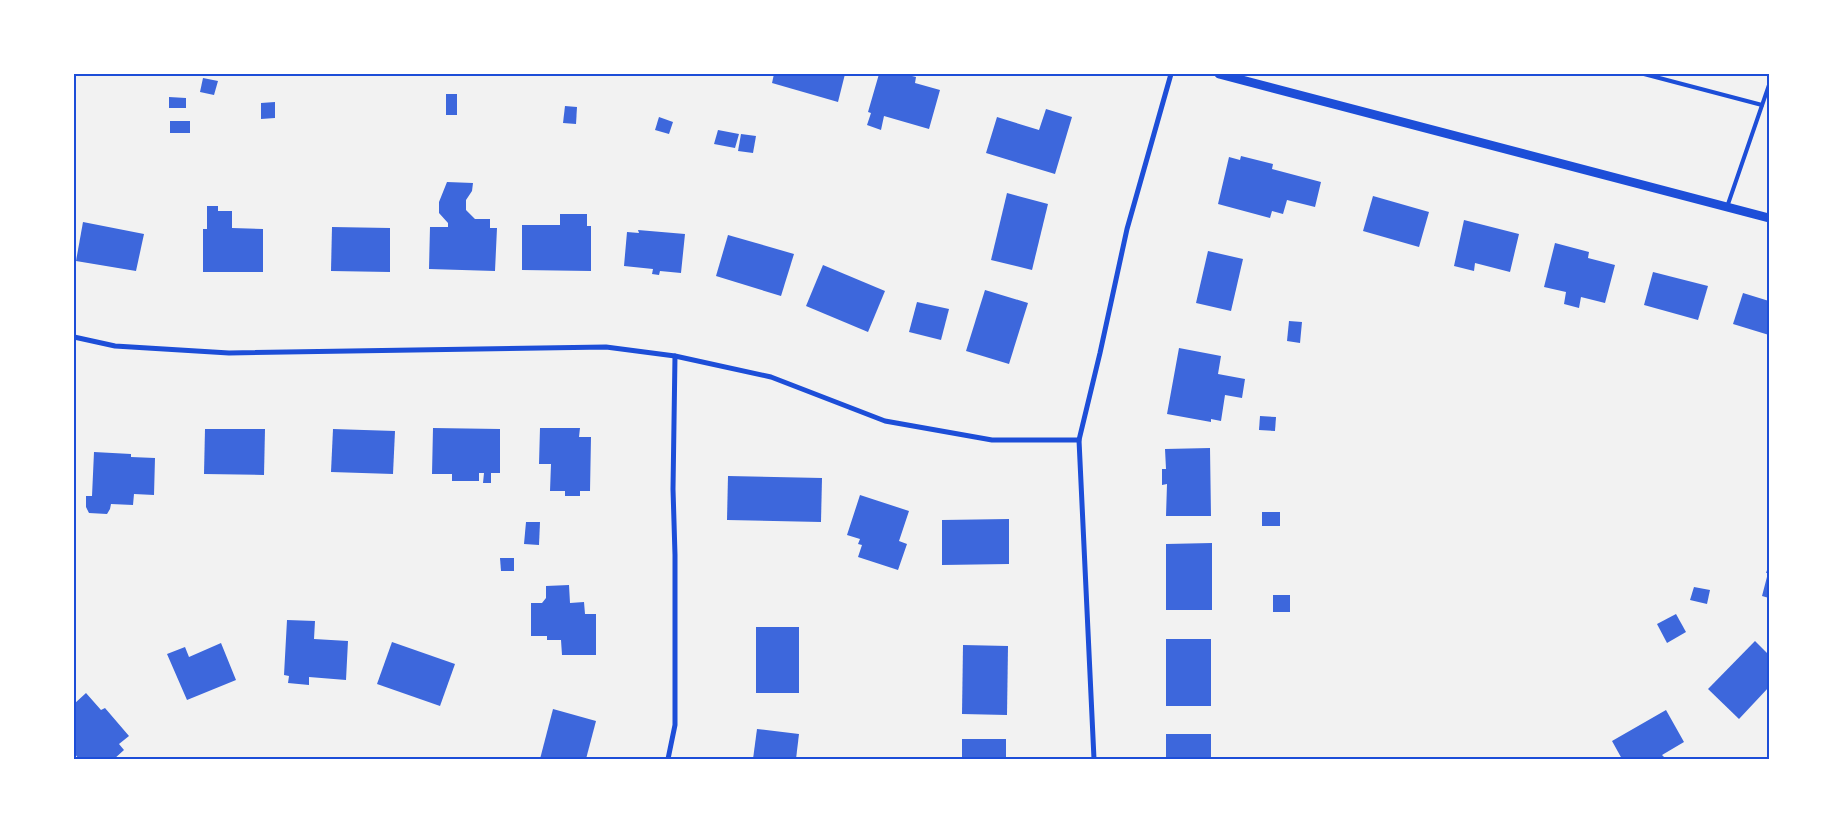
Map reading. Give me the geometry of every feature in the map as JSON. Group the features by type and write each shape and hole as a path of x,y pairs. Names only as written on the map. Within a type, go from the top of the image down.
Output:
{"street":[{"path":"1094,759 1079,440 1127,229 1172,74"},
{"path":"1219,74 1769,218"},
{"path":"74,337 115,346 229,353 606,347 675,356 771,377 885,421 992,440 1079,440"},
{"path":"668,759 676,725 673,489 675,356"}],"lane":[{"path":"1644,74 1762,105"},
{"path":"1727,207 1769,84"}],"building":[{"path":"774,74 845,74 838,102 772,83"},
{"path":"879,74 904,74 916,77 915,83 940,90 929,129 884,116 881,130 867,125 871,113 868,112"},
{"path":"203,78 218,81 214,95 200,92"},
{"path":"446,94 457,94 457,115 446,115"},
{"path":"169,97 186,98 186,108 169,108"},
{"path":"275,102 275,118 261,119 261,103"},
{"path":"565,106 577,107 576,124 563,123"},
{"path":"1046,109 1072,117 1055,174 986,153 997,117 1039,130"},
{"path":"659,117 673,122 669,134 655,130"},
{"path":"170,121 190,121 190,133 170,133"},
{"path":"718,130 739,134 735,148 714,144"},
{"path":"741,134 756,136 753,153 738,151"},
{"path":"1241,156 1273,164 1272,169 1321,182 1315,207 1287,200 1283,214 1272,211 1270,218 1218,204 1229,157 1240,160"},
{"path":"447,182 473,183 472,191 466,200 466,210 475,219 490,219 490,228 497,228 495,271 429,269 430,227 448,227 448,223 439,213 439,202"},
{"path":"1007,193 1048,204 1032,270 991,260"},
{"path":"1373,196 1429,212 1419,247 1363,231"},
{"path":"207,206 218,206 218,211 232,211 232,228 263,229 263,272 203,272 203,229 207,229"},
{"path":"560,214 587,214 587,226 591,226 591,271 522,270 522,225 560,225"},
{"path":"1464,220 1519,234 1510,272 1475,263 1474,271 1454,266"},
{"path":"83,222 144,234 136,271 76,261"},
{"path":"332,227 390,228 390,272 331,271"},
{"path":"638,230 685,234 681,273 660,271 659,275 652,274 653,269 624,266 627,232 639,233"},
{"path":"728,235 794,254 781,296 716,276"},
{"path":"1555,243 1589,252 1588,258 1615,265 1605,303 1581,297 1579,308 1564,304 1566,292 1544,287"},
{"path":"1208,251 1243,259 1231,311 1196,303"},
{"path":"823,265 885,291 868,332 806,306"},
{"path":"1653,272 1708,286 1698,320 1644,305"},
{"path":"985,290 1028,303 1009,364 966,351"},
{"path":"1743,293 1769,301 1769,335 1733,324"},
{"path":"917,302 949,309 941,340 909,332"},
{"path":"1289,321 1302,322 1300,343 1287,341"},
{"path":"1179,348 1221,356 1218,374 1245,379 1242,398 1225,395 1221,421 1211,419 1211,422 1167,414"},
{"path":"1260,416 1276,417 1275,431 1259,430"},
{"path":"433,428 500,429 500,473 491,473 491,483 483,483 484,473 479,473 479,481 452,481 452,474 432,474"},
{"path":"540,428 580,428 579,437 591,437 590,491 580,491 580,496 565,496 565,491 550,491 551,464 539,464"},
{"path":"205,429 265,429 264,475 204,474"},
{"path":"333,429 395,431 393,474 331,472"},
{"path":"1210,448 1211,516 1166,516 1167,484 1162,485 1162,469 1166,469 1165,449"},
{"path":"94,452 131,454 131,457 155,458 154,495 134,494 133,505 111,504 107,514 89,513 86,507 86,496 92,496"},
{"path":"728,476 822,478 821,522 727,520"},
{"path":"860,495 909,511 899,541 907,544 898,570 858,557 862,545 858,544 860,539 847,535"},
{"path":"1262,512 1280,512 1280,526 1262,526"},
{"path":"1009,519 1009,564 942,565 942,520"},
{"path":"526,522 540,522 539,545 524,544"},
{"path":"1212,543 1212,610 1166,610 1166,544"},
{"path":"500,558 514,558 514,571 501,571"},
{"path":"1769,564 1769,598 1762,596"},
{"path":"569,585 570,603 584,602 585,614 596,614 596,655 562,655 561,640 547,640 547,636 531,636 531,603 542,603 546,598 546,586"},
{"path":"1694,587 1710,590 1707,604 1690,600"},
{"path":"1273,595 1290,595 1290,612 1273,612"},
{"path":"1676,614 1686,632 1667,643 1657,624"},
{"path":"287,620 315,621 314,639 348,641 346,680 309,677 309,685 288,683 289,676 284,675"},
{"path":"756,627 799,627 799,693 756,693"},
{"path":"1166,639 1211,639 1211,706 1166,706"},
{"path":"1755,641 1769,655 1769,687 1739,719 1708,689"},
{"path":"392,642 455,664 440,706 377,684"},
{"path":"221,643 236,680 187,700 167,654 185,647 189,657"},
{"path":"963,645 1008,646 1007,715 962,714"},
{"path":"86,693 101,710 105,708 129,736 119,744 124,750 114,759 79,759 74,753 74,704"},
{"path":"553,709 596,721 586,759 540,759"},
{"path":"1666,710 1684,742 1662,755 1664,757 1660,759 1622,759 1612,741"},
{"path":"757,729 799,734 796,759 753,759"},
{"path":"1166,734 1211,734 1211,759 1166,759"},
{"path":"962,739 1006,739 1006,759 962,759"}]}
